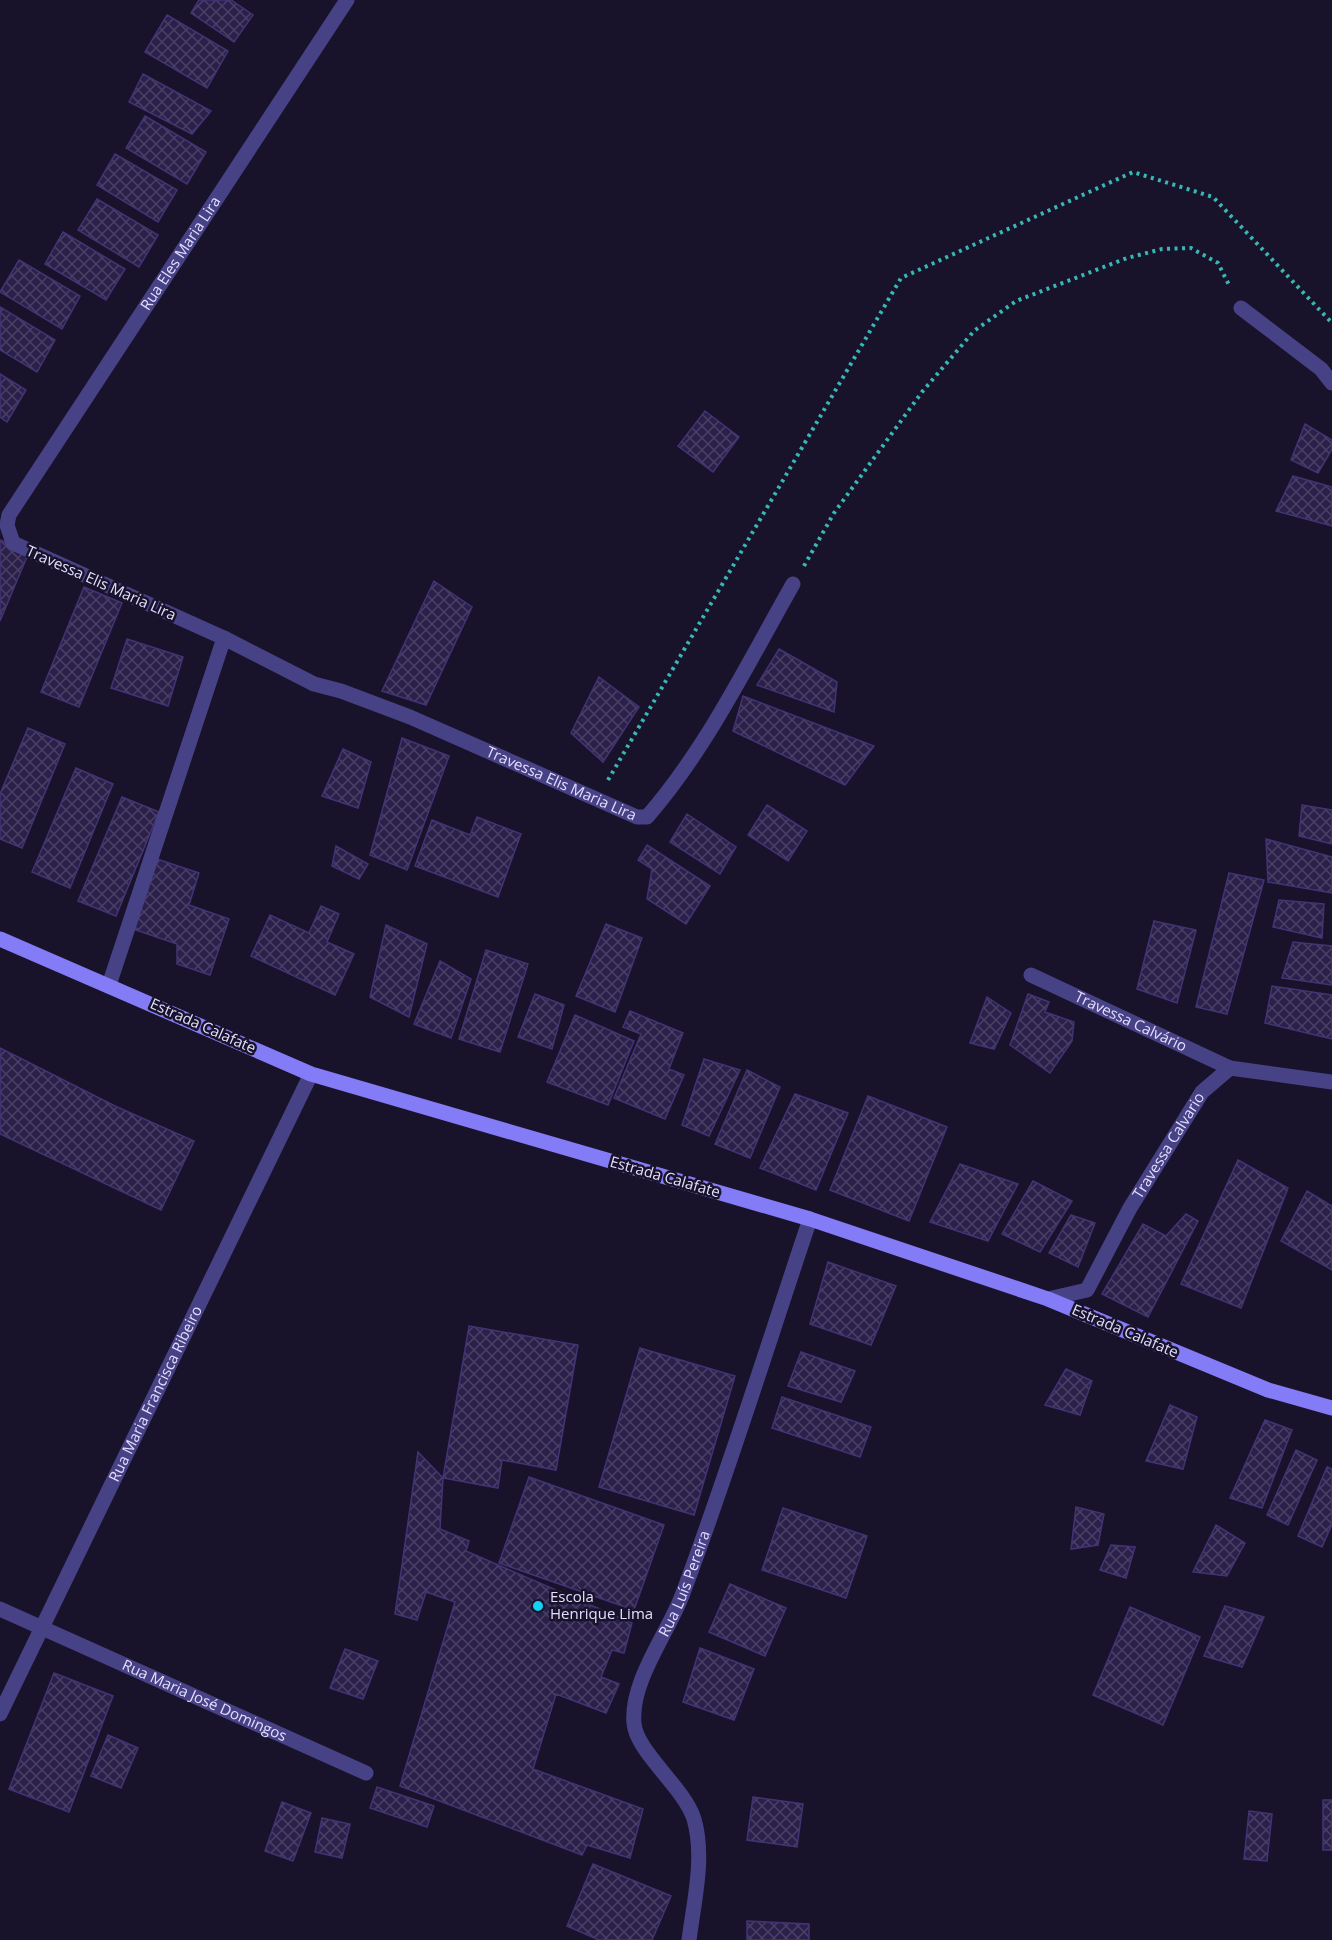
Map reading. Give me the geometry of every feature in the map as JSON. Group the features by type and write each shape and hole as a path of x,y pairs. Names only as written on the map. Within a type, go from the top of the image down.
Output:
{"street":[{"name":"Rua Eles Maria Lira","path":"12,507 347,0"},
{"path":"1241,308 1320,369 1332,383"},
{"name":"Travessa Elis Maria Lira","path":"12,507 8,525 13,543 224,638 314,684 341,690 410,717 637,818 647,817 670,790 703,740 793,585"},
{"path":"109,985 224,638"},
{"name":"Estrada Calafate","path":"0,939 311,1074 810,1219 1048,1299 1268,1390 1332,1408"},
{"name":"Travessa Calvário","path":"1031,975 1230,1068"},
{"path":"1230,1068 1332,1082"},
{"name":"Travessa Calvario","path":"1048,1299 1087,1290 1130,1208 1202,1092 1230,1068"},
{"name":"Rua Maria Francisca Ribeiro","path":"0,1714 311,1074"},
{"name":"Rua Luís Pereira","path":"689,1940 699,1850 693,1817 677,1789 642,1744 634,1724 639,1688 682,1595 810,1219"},
{"name":"Rua Maria José Domingos","path":"0,1610 42,1626 366,1773"}],"path":[{"path":"605,786 901,278 1133,172 1213,197 1332,323"},
{"path":"793,585 834,513 922,392 974,331 1016,301 1127,258 1162,249 1191,248 1218,263 1241,308"}],"building":[{"path":"199,0 231,0 253,15 234,42 191,13"},
{"path":"167,15 228,51 207,88 145,52"},
{"path":"143,74 211,111 192,134 129,102"},
{"path":"145,116 206,152 187,184 126,148"},
{"path":"115,154 177,190 158,222 97,185"},
{"path":"97,199 158,235 139,267 78,230"},
{"path":"63,232 125,269 106,300 45,264"},
{"path":"19,260 80,296 62,329 0,292"},
{"path":"0,307 55,340 37,372 0,350"},
{"path":"0,374 26,390 7,422 0,417"},
{"path":"705,411 739,437 713,472 678,446"},
{"path":"1305,424 1332,440 1332,449 1318,473 1291,460"},
{"path":"1293,476 1332,487 1332,526 1276,511"},
{"path":"0,540 29,552 0,621"},
{"path":"434,581 472,607 426,705 382,691"},
{"path":"84,587 122,603 79,707 41,692"},
{"path":"127,639 183,657 168,706 111,688"},
{"path":"779,649 837,682 834,712 757,685"},
{"path":"599,677 639,707 603,762 571,733"},
{"path":"743,696 874,746 845,785 733,731"},
{"path":"28,728 65,744 22,848 0,839 0,794"},
{"path":"402,738 449,756 407,870 370,855"},
{"path":"343,749 371,762 358,808 322,796"},
{"path":"76,768 113,784 70,888 32,872"},
{"path":"122,797 159,812 116,916 78,901"},
{"path":"767,805 807,831 788,861 748,835"},
{"path":"1302,805 1332,810 1332,844 1299,836"},
{"path":"687,814 736,847 720,874 670,842"},
{"path":"477,817 521,834 498,897 415,866 432,820 470,835"},
{"path":"1266,839 1332,857 1332,893 1268,882"},
{"path":"647,845 710,886 686,924 647,899 652,869 638,860"},
{"path":"336,846 368,864 359,879 332,866"},
{"path":"157,859 199,873 189,905 229,919 210,975 177,964 177,944 133,929"},
{"path":"1229,873 1264,880 1227,1014 1196,1007"},
{"path":"1279,900 1324,904 1322,938 1273,927"},
{"path":"321,906 339,914 327,942 354,954 335,995 251,956 270,915 309,933"},
{"path":"1154,921 1196,930 1177,1003 1137,989"},
{"path":"606,924 642,938 615,1012 576,996"},
{"path":"386,925 427,944 409,1017 370,997"},
{"path":"1293,942 1332,946 1332,985 1282,978"},
{"path":"486,950 528,964 500,1052 459,1039"},
{"path":"440,961 471,979 451,1038 414,1024"},
{"path":"1272,986 1332,995 1332,1039 1265,1023"},
{"path":"535,994 564,1005 552,1049 518,1037"},
{"path":"1028,994 1049,1002 1045,1012 1074,1022 1072,1041 1050,1073 1010,1045"},
{"path":"987,997 1011,1013 994,1049 970,1043"},
{"path":"630,1011 683,1033 669,1069 684,1075 665,1119 614,1098 641,1034 623,1027"},
{"path":"575,1015 634,1041 608,1105 547,1082"},
{"path":"0,1048 115,1106 194,1141 161,1210 0,1134"},
{"path":"704,1059 740,1070 709,1136 682,1125"},
{"path":"747,1070 780,1087 750,1158 715,1144"},
{"path":"795,1094 848,1113 816,1190 760,1168"},
{"path":"868,1096 947,1127 909,1221 830,1190"},
{"path":"1238,1160 1288,1188 1241,1308 1181,1284"},
{"path":"960,1164 1018,1184 988,1241 930,1222"},
{"path":"1033,1181 1072,1201 1040,1252 1002,1234"},
{"path":"1307,1191 1332,1206 1332,1270 1281,1241"},
{"path":"1186,1214 1198,1221 1148,1317 1102,1294 1143,1224 1166,1236"},
{"path":"1071,1215 1095,1223 1078,1267 1049,1253"},
{"path":"828,1262 896,1286 871,1345 810,1324"},
{"path":"469,1326 578,1345 556,1470 502,1460 498,1488 443,1478"},
{"path":"640,1348 735,1376 694,1515 599,1487"},
{"path":"801,1352 855,1371 841,1402 788,1386"},
{"path":"1066,1369 1092,1381 1080,1415 1045,1405"},
{"path":"782,1397 871,1427 860,1457 772,1428"},
{"path":"1170,1405 1197,1417 1183,1469 1146,1461"},
{"path":"1265,1420 1292,1430 1262,1508 1230,1498"},
{"path":"1296,1450 1317,1460 1288,1525 1267,1515"},
{"path":"418,1452 443,1478 440,1529 469,1541 466,1551 632,1623 624,1653 612,1650 601,1677 619,1684 606,1713 556,1694 533,1769 643,1809 630,1858 587,1845 582,1855 400,1786 455,1602 426,1592 417,1620 395,1614"},
{"path":"1327,1467 1332,1469 1332,1524 1322,1547 1298,1536"},
{"path":"529,1477 664,1525 634,1610 499,1563"},
{"path":"1076,1507 1104,1514 1098,1545 1071,1549"},
{"path":"783,1508 867,1536 846,1598 762,1570"},
{"path":"1216,1525 1245,1543 1227,1576 1193,1572"},
{"path":"1111,1545 1135,1547 1126,1578 1100,1570"},
{"path":"730,1584 786,1608 765,1656 709,1632"},
{"path":"1225,1606 1264,1617 1242,1667 1204,1656"},
{"path":"1130,1607 1200,1637 1163,1725 1093,1695"},
{"path":"700,1648 754,1669 734,1720 683,1702"},
{"path":"345,1649 378,1661 363,1699 330,1688"},
{"path":"54,1673 113,1696 69,1812 9,1789"},
{"path":"108,1735 138,1748 121,1788 91,1776"},
{"path":"377,1787 434,1806 427,1827 370,1808"},
{"path":"753,1797 803,1804 797,1847 747,1840"},
{"path":"1323,1800 1332,1800 1332,1850 1323,1850"},
{"path":"282,1802 311,1813 293,1861 265,1851"},
{"path":"1249,1811 1272,1814 1267,1861 1244,1859"},
{"path":"322,1818 350,1824 342,1858 315,1852"},
{"path":"593,1864 671,1896 652,1940 599,1940 567,1926"},
{"path":"747,1921 809,1924 809,1940 747,1940"}],"place":[{"name":"Escola Henrique Lima","path":"538,1606"}]}
